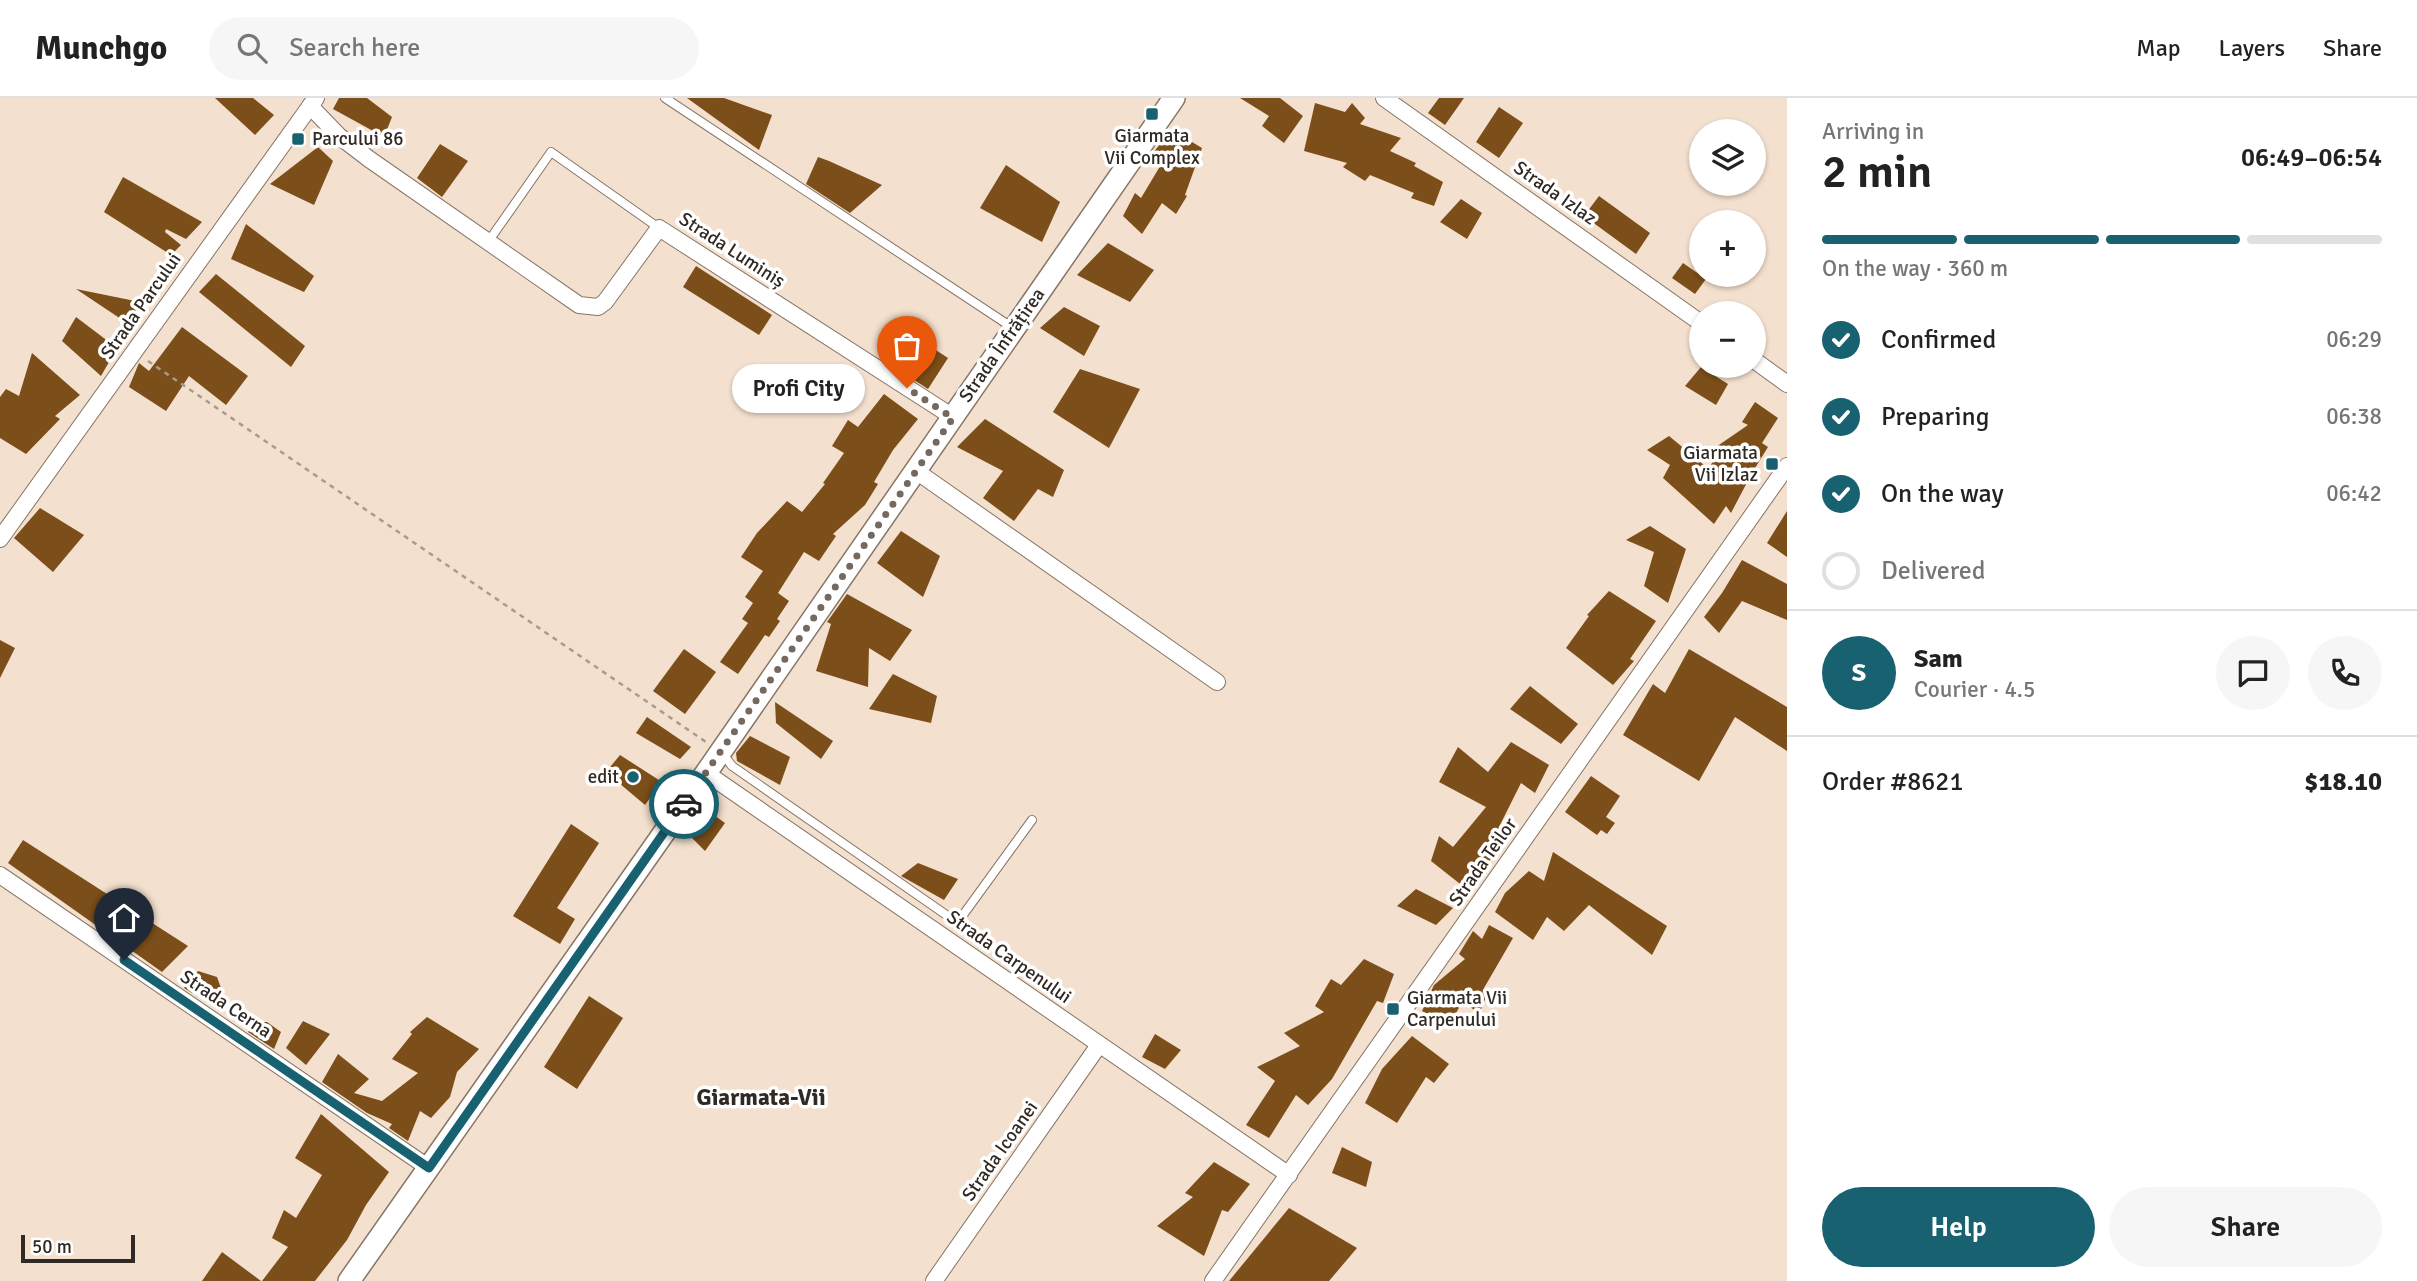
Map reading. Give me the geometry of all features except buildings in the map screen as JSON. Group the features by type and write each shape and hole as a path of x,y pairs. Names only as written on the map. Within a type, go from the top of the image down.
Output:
{"street":[{"name":"Strada Înfrățirea","path":"349,1281 706,773 1174,98"},
{"name":"Strada Izlaz","path":"1384,98 1689,314"},
{"name":"Strada Luminiș","path":"313,102 339,136 369,159 579,305 597,307 605,302 659,228 953,418"},
{"name":"Strada Parcului","path":"0,539 313,102"},
{"path":"1766,369 1787,384"},
{"name":"Strada Teilor","path":"1213,1281 1787,466"},
{"path":"916,471 1217,682"},
{"name":"Strada Carpenului","path":"706,773 1289,1175"},
{"name":"Strada Cerna","path":"0,875 429,1168"},
{"name":"Strada Icoanei","path":"934,1281 1099,1045"}],"lane":[{"path":"665,98 1014,328"},
{"path":"488,242 551,152 659,228"},
{"path":"721,751 732,766 955,921"},
{"path":"944,937 1032,820"}],"path":[{"path":"134,352 721,751"}],"way so far":[{"path":"684,804 953,418 907,388"}],"place":[{"name":"Giarmata Vii Complex","path":"1152,114"},
{"name":"Parcului 86","path":"298,139"},
{"name":"Profi City","path":"907,388"},
{"name":"Giarmata Vii Izlaz","path":"1772,464"},
{"name":"edit","path":"633,777"},
{"name":"Giarmata Vii Carpenului","path":"1393,1009"}],"district":[{"name":"Giarmata-Vii","path":"761,1097"}],"route":[{"path":"124,960 429,1168 684,804"}]}
